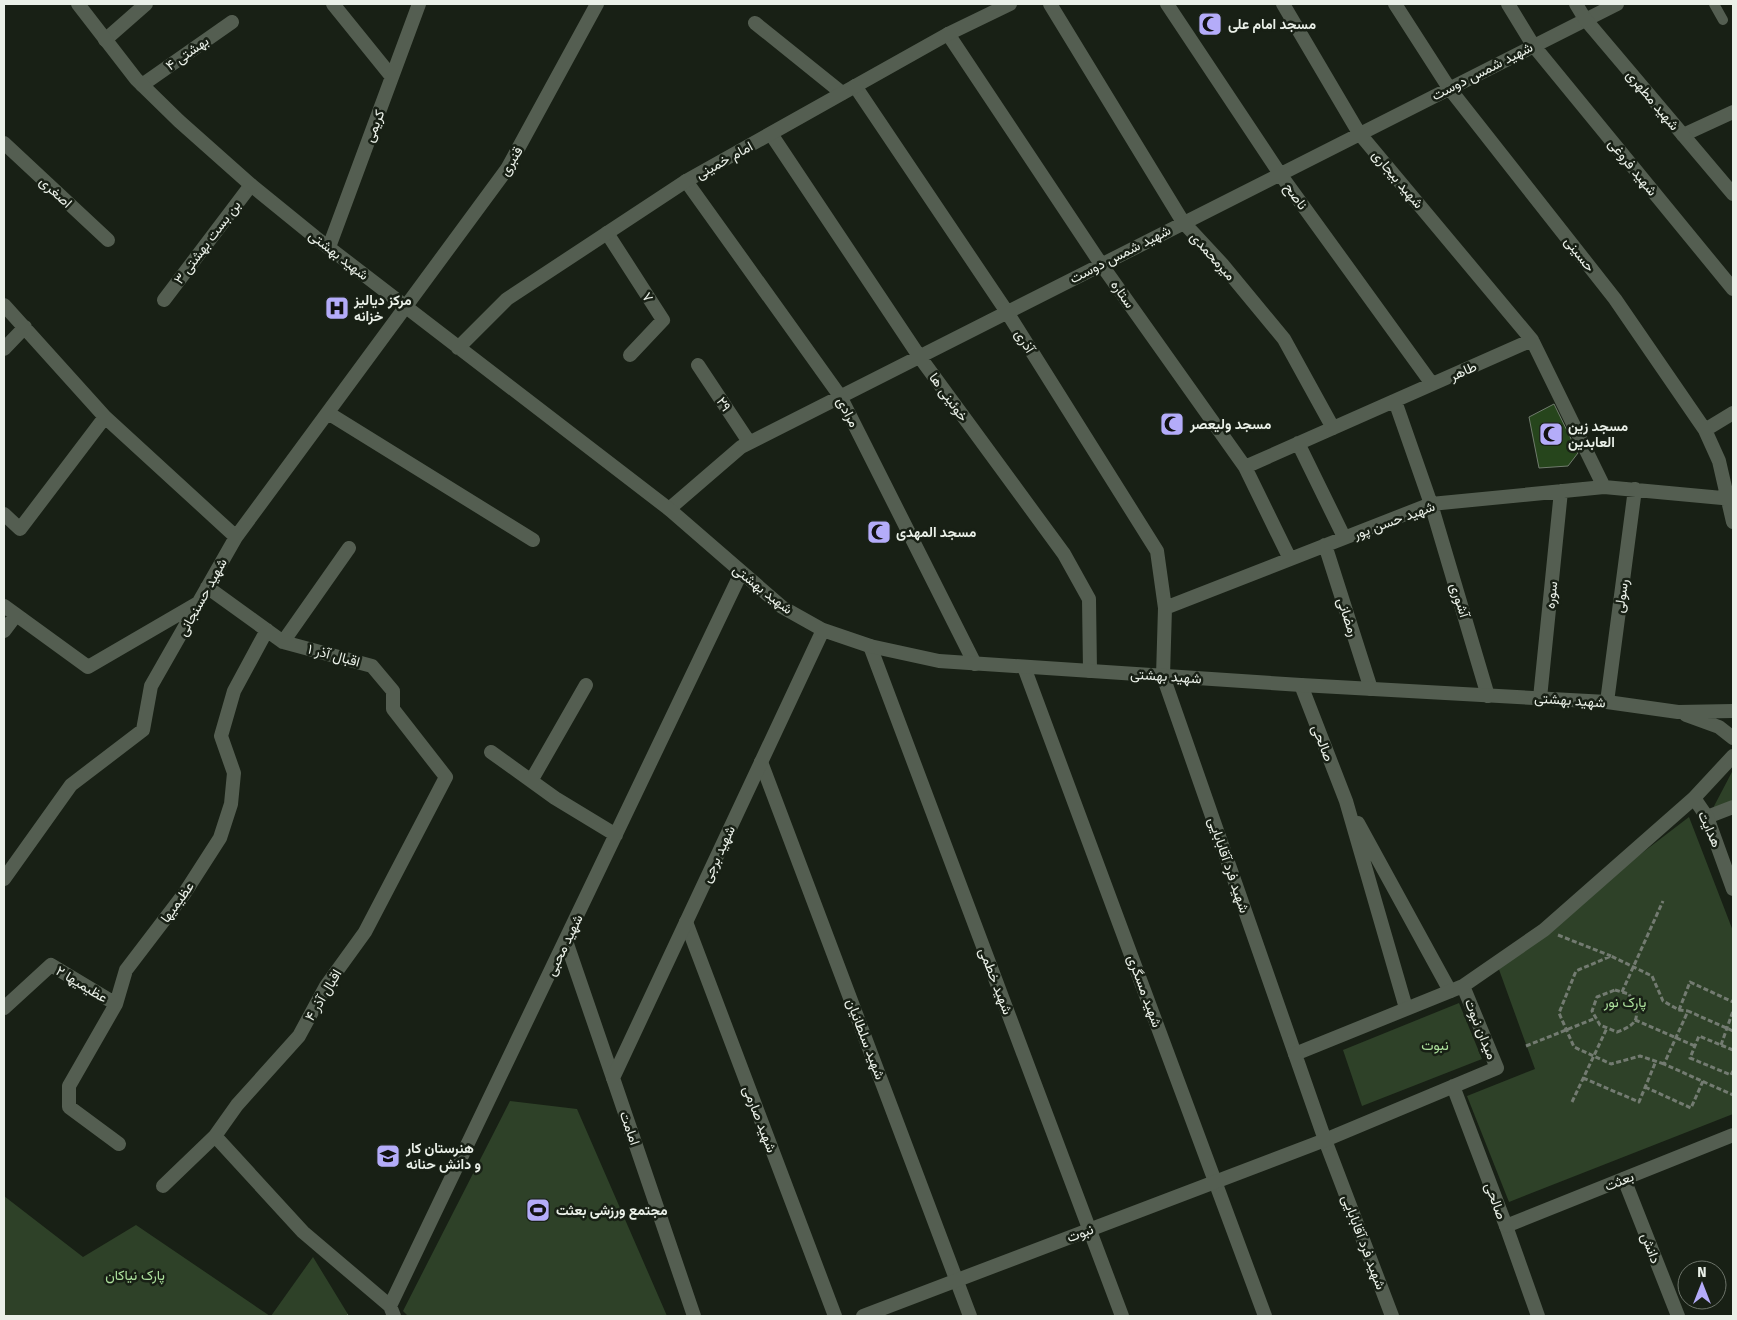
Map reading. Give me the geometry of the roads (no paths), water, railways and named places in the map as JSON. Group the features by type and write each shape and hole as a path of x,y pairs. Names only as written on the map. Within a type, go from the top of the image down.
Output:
{"street":[{"name":"شهید بهشتی","path":"78,4 142,85 179,121 251,185 328,247 669,510 782,607 823,630 870,646 938,661 1301,685 1607,702 1678,712 1733,711"},
{"path":"105,40 146,4"},
{"path":"333,4 392,77"},
{"name":"کریمی","path":"328,247 419,4"},
{"name":"قنبری","path":"407,308 507,169 597,4"},
{"name":"امام خمینی","path":"458,348 506,299 686,181 993,7 1010,4"},
{"name":"میرمحمدی","path":"1050,4 1183,222 1222,264 1284,338 1332,428"},
{"name":"ناصح","path":"1167,4 1280,174 1432,384"},
{"name":"شهید بیجاری","path":"1283,4 1359,133 1532,340"},
{"name":"حسینی","path":"1395,4 1449,88 1615,299 1705,430 1731,499 1733,522"},
{"name":"شهید فروغی","path":"1508,4 1533,46 1733,289"},
{"name":"شهید مطهری","path":"1576,4 1585,19 1733,194"},
{"name":"شهید شمس دوست","path":"669,510 741,447 750,442 1617,4"},
{"name":"بهشتی ۴","path":"142,85 232,22"},
{"path":"755,23 842,93"},
{"name":"ستاره","path":"948,34 1101,264 1245,467 1290,559"},
{"name":"آذری","path":"855,86 1007,312 1157,551 1166,608"},
{"path":"1683,135 1733,112"},
{"name":"خوئینی ها","path":"771,134 919,356 1064,554 1089,599 1090,671"},
{"name":"اصغری","path":"4,143 108,240"},
{"name":"مرادی","path":"686,181 840,396 976,664"},
{"name":"بن بست بهشتی ۳","path":"164,300 251,185"},
{"name":"۷","path":"607,233 663,320 630,355"},
{"path":"4,305 104,417 236,537"},
{"name":"شهید حسنجانی","path":"4,879 70,785 144,730 152,686 236,537 407,308"},
{"path":"4,349 25,327"},
{"path":"1532,340 1604,487"},
{"name":"طاهر","path":"1245,467 1532,340"},
{"name":"۲۹","path":"698,365 750,442"},
{"name":"آشوری","path":"1396,400 1431,504 1488,696"},
{"path":"328,413 534,540"},
{"path":"1705,430 1733,414"},
{"path":"4,514 20,529 104,417"},
{"path":"1298,443 1344,538"},
{"name":"شهید حسن پور","path":"1166,608 1431,504 1604,487 1731,499"},
{"name":"رسولی","path":"1607,702 1635,489"},
{"name":"سوره","path":"1540,698 1561,491"},
{"name":"رمضانی","path":"1325,545 1372,689"},
{"path":"283,642 349,548"},
{"name":"شهید محبی","path":"392,1311 616,835 742,573"},
{"name":"اقبال آذر ۱","path":"207,587 283,642 372,666 393,691 393,709 446,777"},
{"path":"4,606 88,667 198,603"},
{"path":"1163,676 1166,608"},
{"path":"4,631 16,615"},
{"name":"عظیمیها","path":"119,1144 69,1107 69,1086 116,1004 126,970 184,894 220,838 231,804 234,774 221,736 234,691 267,630"},
{"name":"شهید برجی","path":"613,1078 823,630"},
{"name":"شهید خطمی","path":"870,646 1122,1316"},
{"name":"شهید مسگری","path":"1024,667 1265,1316"},
{"name":"شهید فرد آقابابایی","path":"1163,676 1295,1054"},
{"path":"530,781 586,685"},
{"name":"صالحی","path":"1301,685 1346,801 1406,1008"},
{"name":"شهید بهشتی","path":"1678,712 1719,727 1733,738"},
{"path":"491,752 555,798 616,835"},
{"path":"1457,988 1544,930 1694,798 1733,756"},
{"name":"شهید سلطانیان","path":"761,762 970,1316"},
{"name":"اقبال آذر ۴","path":"163,1186 215,1136 237,1106 299,1036 326,986 365,932 446,777"},
{"name":"هدایت","path":"1694,798 1707,817 1733,889"},
{"name":"صالحی","path":"1346,801 1457,988"},
{"path":"1707,817 1733,807"},
{"name":"شهید صارمی","path":"686,922 835,1316"},
{"name":"امامت","path":"566,941 694,1316"},
{"name":"عظیمیها ۲","path":"4,1008 51,965 116,1004"},
{"name":"میدان نبوت","path":"1295,1054 1457,988 1497,1068 1325,1140"},
{"path":"1295,1054 1325,1140"},
{"name":"صالحی","path":"1453,1086 1538,1316"},
{"name":"بعثت","path":"1506,1226 1733,1135"},
{"path":"215,1136 303,1232 392,1311"},
{"name":"شهید فرد آقابابایی","path":"1325,1140 1392,1316"},
{"name":"نبوت","path":"863,1316 1325,1140"},
{"name":"دانش","path":"1624,1179 1678,1316"}],"lane":[{"path":"1714,4 1723,20"}],"place":[{"name":"مسجد امام علی","path":"1210,24"},
{"name":"مرکز دیالیز خزانه","path":"337,308"},
{"name":"مسجد ولیعصر","path":"1172,424"},
{"name":"مسجد زین العابدین","path":"1551,434"},
{"name":"مسجد المهدی","path":"879,532"},
{"name":"هنرستان کار و دانش حنانه","path":"388,1156"},
{"name":"مجتمع ورزشی بعثت","path":"538,1210"}],"park label":[{"name":"پارک نور","path":"1625,1002"},
{"name":"پارک نیاکان","path":"135,1275"}]}
